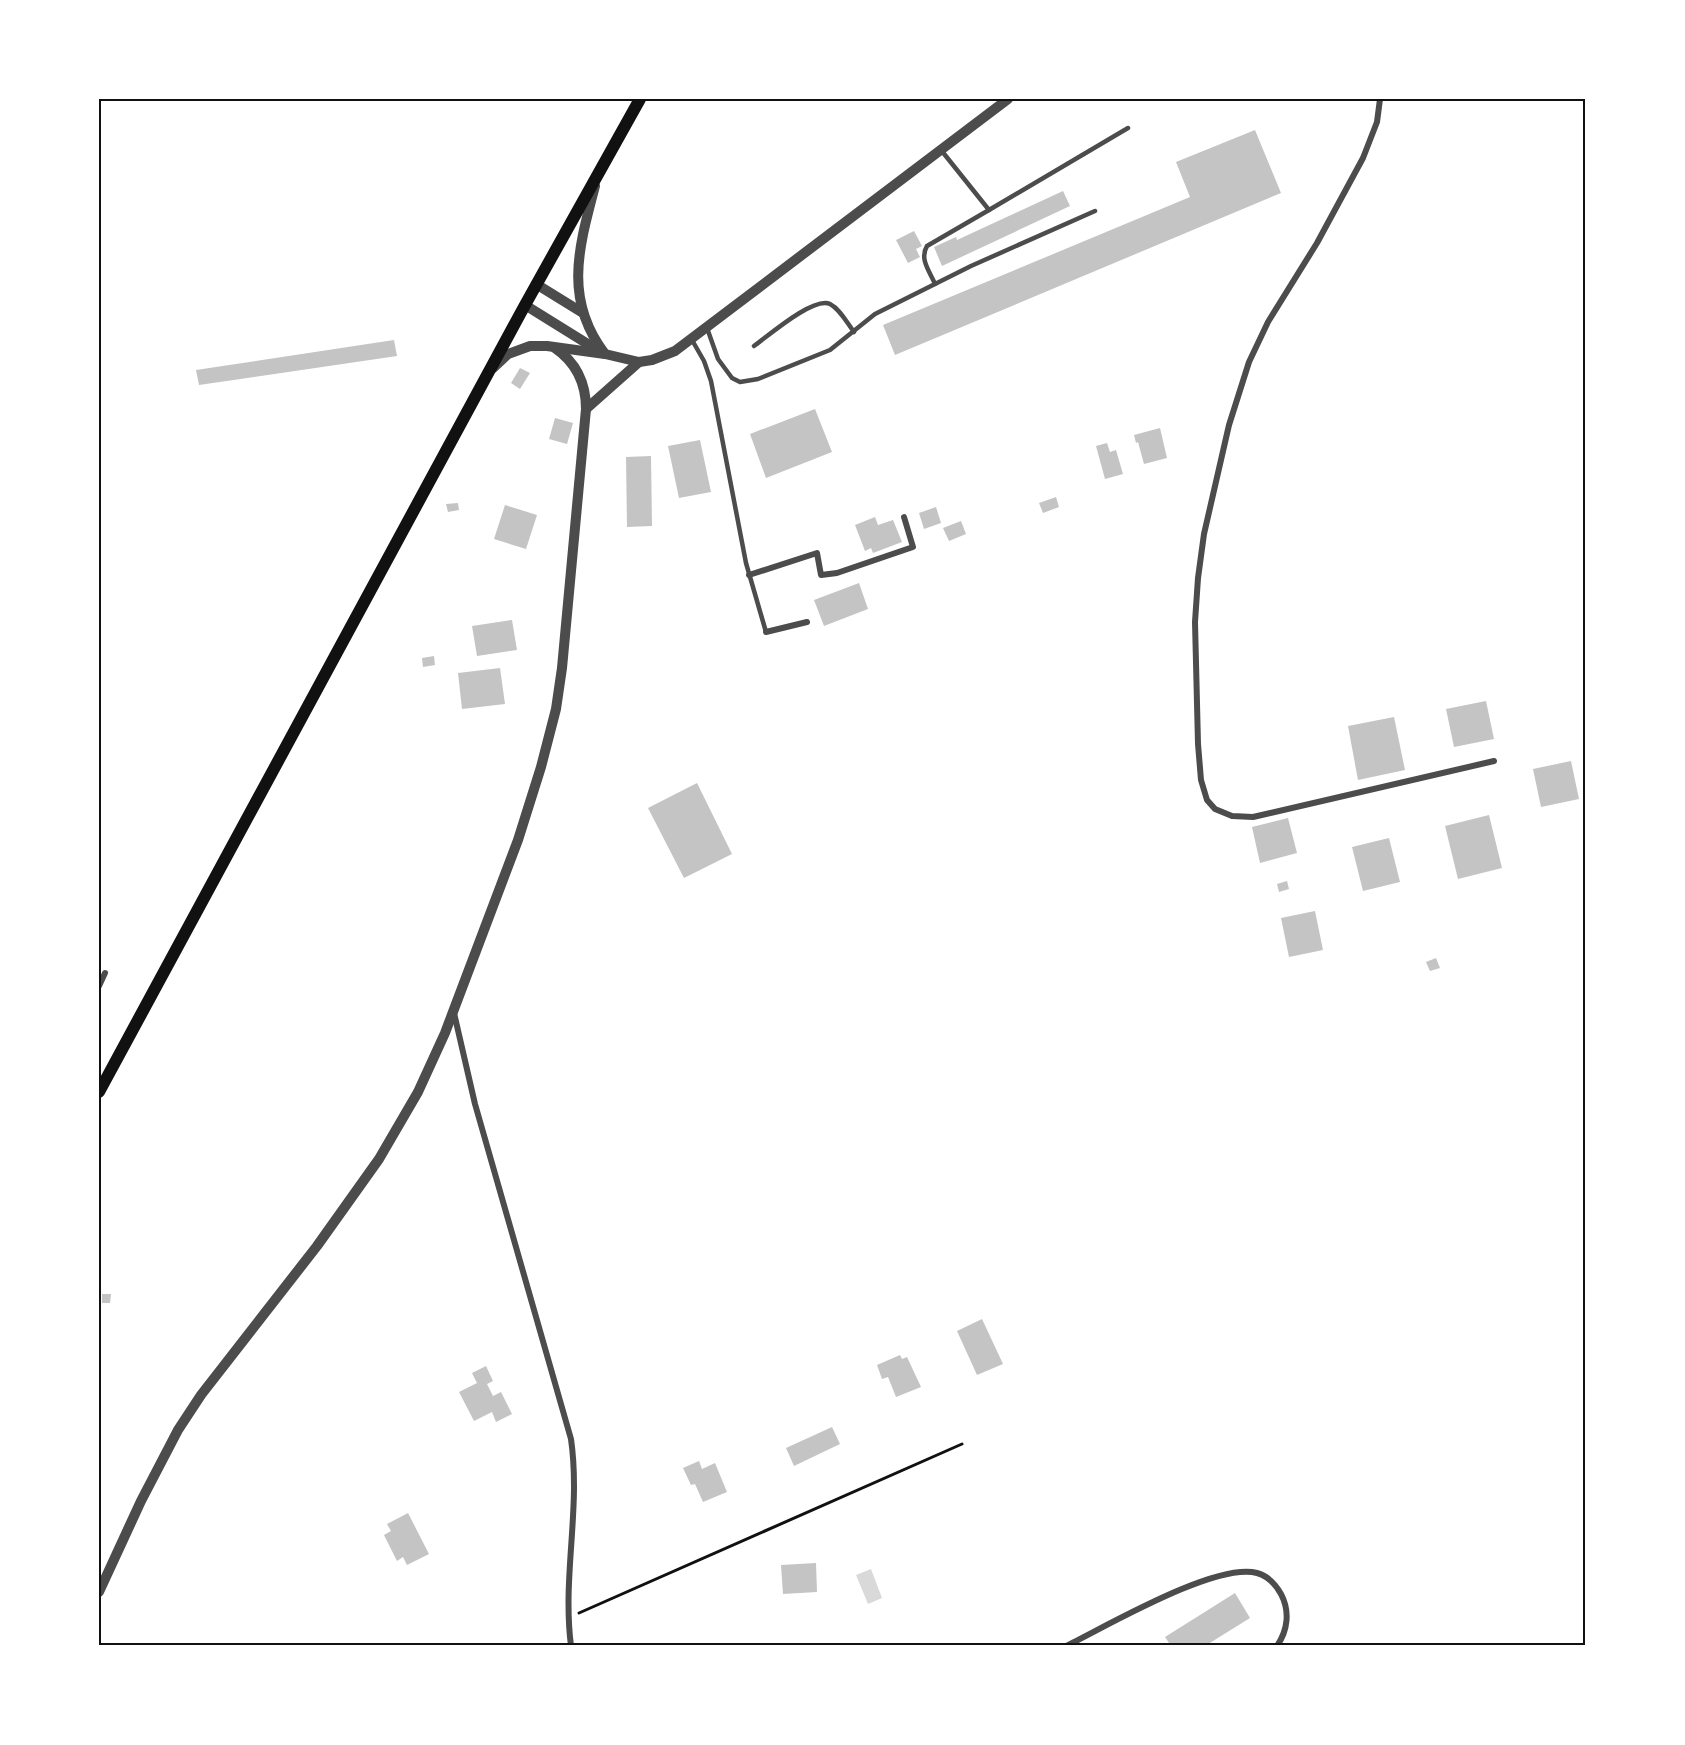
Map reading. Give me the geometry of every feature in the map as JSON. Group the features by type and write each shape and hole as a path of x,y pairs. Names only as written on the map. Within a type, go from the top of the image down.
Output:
{"main road":[{"path":"99,1092 536,284 640,99"}],"street":[{"path":"489,372 508,354 522,347 539,345 605,354 626,361 639,362 652,360 669,353 692,340 1008,99"},
{"path":"1380,99 1377,122 1363,158 1327,227 1262,333 1241,383 1229,424 1204,534 1196,598 1196,688 1201,780 1208,800 1215,809 1232,816 1253,817 1494,761"},
{"path":"596,180 578,259 578,284 583,313 593,339 605,354"},
{"path":"536,284 583,313"},
{"path":"525,305 605,354"},
{"path":"99,1592 178,1430 201,1395 317,1246 379,1159 418,1092 454,1012 518,840 556,709 562,668 586,409 586,393 579,373 565,355 555,348"},
{"path":"586,409 639,362"},
{"path":"749,574 816,553 821,575 837,573 913,546 904,517"},
{"path":"766,632 807,622"},
{"path":"99,986 105,973"},
{"path":"454,1012 475,1104 571,1439 575,1489 568,1575 568,1618 571,1646"},
{"path":"1066,1646 1184,1588 1228,1573 1245,1572 1265,1576 1282,1595 1287,1619 1285,1632 1277,1646"}],"lane":[{"path":"935,284 924,259 927,246 1128,128"},
{"path":"941,150 989,210"},
{"path":"707,328 718,359 725,371 740,382 758,379 821,355 839,345 875,314 971,266 1095,211"},
{"path":"754,346 808,308 821,302 829,303 836,308 854,332"},
{"path":"692,340 704,361 711,381 749,574 766,632"}],"path":[{"path":"568,1618 962,1444"}],"shaded area":[{"path":"871,1569 882,1598 868,1604 856,1575"}],"building":[{"path":"1255,130 1281,193 895,355 883,325 1190,197 1176,162"},
{"path":"1063,191 1070,206 942,266 934,247 956,237 957,240"},
{"path":"914,231 922,246 916,249 920,257 908,263 896,240"},
{"path":"394,340 397,356 199,385 196,370"},
{"path":"520,368 530,373 520,389 511,383"},
{"path":"815,409 832,452 766,478 750,434"},
{"path":"555,418 573,423 567,444 549,439"},
{"path":"1160,428 1167,458 1144,464 1134,435"},
{"path":"700,440 711,492 679,498 668,446"},
{"path":"1107,443 1110,452 1116,450 1123,474 1105,479 1096,446"},
{"path":"651,456 652,526 627,527 626,457"},
{"path":"1056,497 1059,507 1043,513 1039,503"},
{"path":"458,503 459,510 448,512 446,504"},
{"path":"505,505 537,515 526,549 494,539"},
{"path":"936,507 941,523 924,529 919,513"},
{"path":"875,517 878,525 893,520 902,542 873,553 871,548 865,551 855,525"},
{"path":"961,521 966,534 949,541 943,528"},
{"path":"859,583 868,609 824,626 814,600"},
{"path":"512,620 517,650 477,656 472,626"},
{"path":"434,656 435,665 423,667 422,658"},
{"path":"500,668 505,704 462,709 458,673"},
{"path":"1486,701 1494,739 1454,747 1446,709"},
{"path":"1394,717 1405,770 1358,780 1348,726"},
{"path":"1571,761 1579,799 1541,807 1533,769"},
{"path":"697,783 732,854 684,878 648,808"},
{"path":"1489,815 1502,868 1458,879 1445,826"},
{"path":"1288,818 1297,853 1260,863 1252,827"},
{"path":"1389,838 1400,882 1363,891 1352,847"},
{"path":"1287,881 1289,889 1279,892 1277,884"},
{"path":"1315,911 1323,950 1289,957 1281,918"},
{"path":"1436,958 1440,968 1430,971 1426,962"},
{"path":"102,1294 111,1294 110,1303 102,1303"},
{"path":"982,1319 1003,1364 977,1375 957,1331"},
{"path":"900,1355 902,1359 907,1357 921,1387 896,1397 888,1377 882,1379 877,1365"},
{"path":"486,1366 493,1381 487,1384 493,1396 501,1392 512,1414 496,1422 492,1412 474,1421 459,1392 477,1383 472,1373"},
{"path":"832,1427 840,1444 794,1466 786,1448"},
{"path":"699,1461 702,1469 715,1463 727,1492 703,1502 695,1484 691,1485 683,1468"},
{"path":"408,1513 429,1554 407,1565 403,1557 397,1561 384,1535 391,1531 387,1524"},
{"path":"816,1563 817,1592 783,1594 781,1565"},
{"path":"1235,1593 1250,1618 1205,1646 1171,1646 1165,1637"}]}
